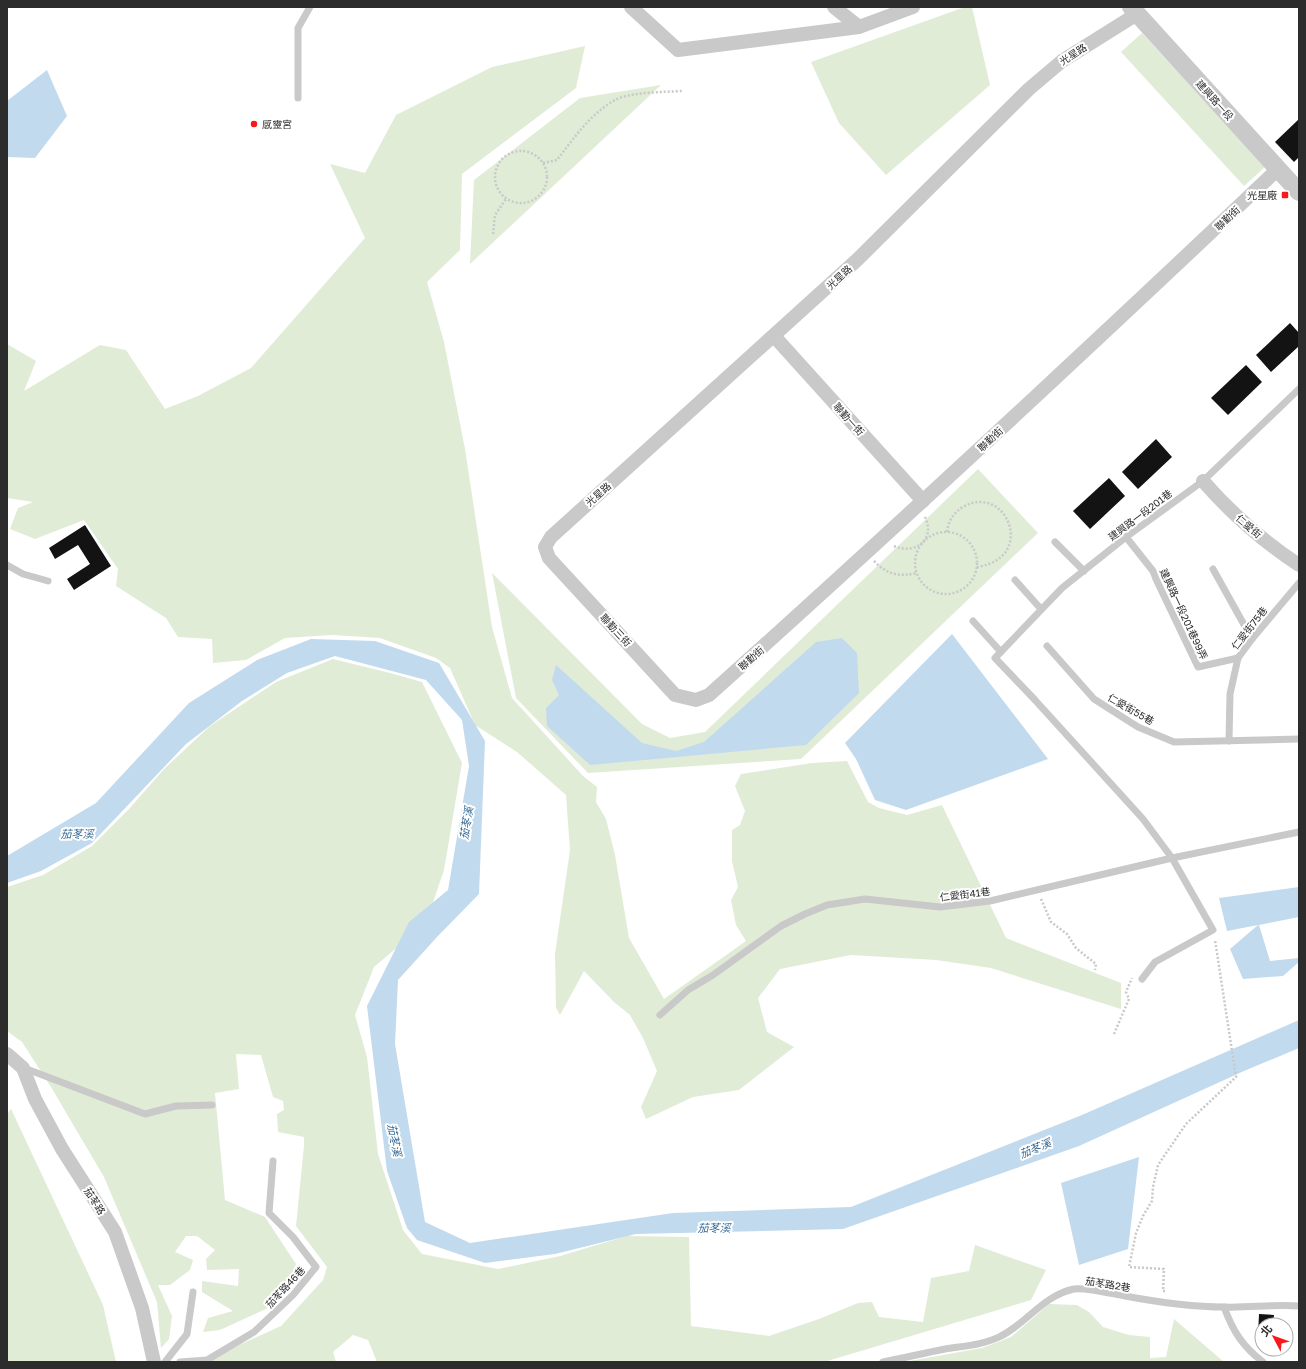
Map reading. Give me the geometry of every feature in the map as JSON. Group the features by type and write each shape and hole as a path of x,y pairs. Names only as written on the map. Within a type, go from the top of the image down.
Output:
{"street":[{"path":"631,7 678,50 859,27 913,7"},
{"path":"834,7 859,27"},
{"name":"建興路一段","path":"1134,10 1299,192"},
{"name":"光星路","path":"546,547 551,536 858,259 1029,89 1062,61 1134,10"},
{"name":"聯勤街","path":"696,700 709,695 886,536 1120,320 1278,169"},
{"name":"聯勤一街","path":"774,336 920,504"},
{"name":"仁愛街","path":"1203,481 1222,503 1278,551 1299,565"},
{"name":"聯勤三街","path":"546,547 549,558 675,695 696,700"},
{"name":"茄苳路","path":"7,1054 23,1068 35,1099 62,1149 115,1232 142,1308 154,1362"}],"lane":[{"path":"298,98 298,28 310,7"},
{"name":"建興路一段201巷","path":"1172,858 1143,819 995,658 1062,588 1126,537 1203,481 1299,389"},
{"name":"建興路一段201巷99弄","path":"1126,537 1154,571 1156,579 1198,667 1238,658"},
{"path":"1055,542 1084,571"},
{"path":"7,565 23,574 48,581"},
{"path":"1213,569 1252,639"},
{"path":"1015,580 1041,609"},
{"name":"仁愛街75巷","path":"1229,741 1230,694 1238,658 1299,583"},
{"path":"973,621 1001,652"},
{"name":"仁愛街55巷","path":"1047,646 1094,699 1138,727 1174,742 1299,739"},
{"name":"仁愛街41巷","path":"660,1014 688,990 713,975 781,926 827,905 865,899 940,908 990,902 1038,889 1172,858 1299,832"},
{"path":"1142,979 1155,962 1213,930 1172,858"},
{"path":"23,1068 145,1114 176,1106 212,1105"},
{"name":"茄苳路46巷","path":"180,1362 207,1360 254,1332 293,1295 316,1267 293,1237 269,1213 273,1161"},
{"name":"茄苳路2巷","path":"883,1362 946,1349 968,1347 1000,1337 1016,1327 1045,1303 1060,1294 1075,1289 1100,1291 1160,1303 1224,1307 1280,1304 1299,1306"},
{"path":"165,1362 186,1334 193,1292"},
{"path":"1224,1307 1231,1327 1241,1342 1251,1353 1263,1362"}],"path":[{"path":"543,163 557,160 593,116 616,100 636,95 682,91"},
{"path":"526,151 534,154 543,163 547,175 546,184 538,198 522,204 514,203 506,199 499,192 495,184 496,171 502,159 509,154 513,152 526,151"},
{"path":"493,234 495,215 506,199"},
{"path":"947,532 952,517 959,509 968,504 978,502 989,504 998,508 1005,516 1010,525 1011,536 1009,546 1004,555 996,562 977,567"},
{"path":"886,536 895,546 905,550 915,548 925,540 934,535 947,532 963,536 976,551 978,562 972,582 964,589 954,594 944,595 934,592 925,586 915,568 919,549 925,540 928,532 928,523 920,504"},
{"path":"866,554 882,568 894,575 906,576 917,573"},
{"path":"1038,889 1051,922 1067,934 1076,948 1096,964 1095,970"},
{"path":"1182,1304 1182,1294 1163,1291 1164,1269 1130,1267 1136,1233 1143,1216 1152,1201 1153,1187 1158,1165 1186,1124 1236,1077 1213,930"},
{"path":"1114,1034 1129,999 1126,992 1131,978 1142,979"}],"green space":[{"path":"965,7 972,7 990,85 886,175 839,123 811,62"},
{"path":"1142,33 1265,167 1244,186 1121,52"},
{"path":"585,46 576,88 462,174 460,250 427,282 444,342 465,449 492,627 512,698 583,776 597,787 596,802 606,819 615,855 629,938 664,999 746,941 736,925 731,900 738,887 732,861 732,830 740,825 745,811 735,786 741,774 812,763 847,761 868,802 879,808 907,815 942,805 1006,938 1121,983 1121,1009 991,968 936,960 851,955 780,969 758,998 767,1032 794,1047 739,1090 693,1097 646,1119 641,1107 657,1071 643,1038 630,1015 614,1002 584,971 560,1015 556,1008 555,954 570,850 566,795 517,752 475,725 450,668 436,658 380,638 332,635 285,638 246,660 213,663 212,639 178,637 166,618 116,586 118,569 84,520 35,539 10,529 18,508 33,502 7,498 7,344 36,361 24,391 100,345 126,350 165,409 198,396 251,368 365,238 330,164 365,173 396,115 492,67"},
{"path":"661,85 470,264 474,180 580,98"},
{"path":"978,469 1038,533 801,759 588,773 516,698 492,573 642,724 670,738 705,732"},
{"path":"333,659 422,682 462,763 444,870 426,923 374,967 355,1015 367,1057 378,1154 403,1230 422,1254 498,1269 560,1256 627,1236 689,1237 691,1326 769,1336 819,1319 858,1303 872,1302 879,1317 923,1322 931,1278 969,1271 975,1245 1046,1270 1031,1300 824,1362 377,1362 368,1340 353,1335 333,1352 336,1362 208,1362 228,1350 281,1326 323,1280 327,1267 296,1226 304,1137 278,1132 277,1114 284,1110 283,1101 273,1097 261,1055 236,1054 239,1089 215,1093 225,1200 265,1217 296,1264 285,1290 266,1309 220,1330 203,1332 208,1318 233,1311 202,1292 202,1281 238,1286 239,1269 207,1270 206,1259 215,1250 197,1236 186,1236 175,1252 193,1260 190,1270 170,1285 158,1285 172,1316 169,1339 161,1348 157,1302 104,1177 51,1087 22,1042 7,1031 7,887 43,875 92,846 129,809 164,769 210,726 276,682"},
{"path":"11,1109 103,1305 116,1362 7,1362 7,1114"},
{"path":"1049,1304 1077,1305 1089,1312 1103,1327 1129,1335 1150,1337 1150,1358 1166,1357 1174,1319 1224,1362 904,1362 982,1348 1011,1337"}],"water":[{"path":"47,70 67,116 35,158 7,157 7,101"},
{"path":"952,634 1048,759 906,810 875,800 856,759 845,743"},
{"path":"842,638 857,653 859,693 806,745 590,765 547,726 546,708 559,695 552,680 556,665 642,743 676,751 704,742 816,642"},
{"name":"茄苳溪","path":"311,639 375,641 439,663 485,741 479,894 398,980 395,1044 425,1222 470,1243 673,1213 851,1207 1082,1115 1299,1020 1299,1048 1244,1071 1079,1146 843,1229 636,1234 555,1254 485,1263 417,1240 407,1228 387,1171 367,1006 409,922 448,890 469,766 462,720 426,680 335,656 287,673 242,701 186,744 92,843 41,871 7,883 7,856 96,803 189,703 257,660"},
{"path":"1299,887 1299,917 1259,925 1270,961 1299,958 1299,962 1283,976 1243,979 1230,949 1258,925 1227,931 1219,898"},
{"path":"1139,1157 1128,1249 1079,1265 1061,1183"}],"building":[{"path":"1299,119 1299,157 1294,162 1275,142"},
{"path":"1290,323 1299,333 1299,346 1271,372 1256,355"},
{"path":"1246,365 1262,382 1228,415 1211,398"},
{"path":"1156,439 1172,457 1138,489 1122,472"},
{"path":"1109,478 1125,496 1090,529 1073,511"},
{"path":"85,525 111,566 74,590 67,579 90,564 78,545 55,559 49,548"},
{"path":"1259,1314 1274,1315 1274,1317 1259,1317"}],"place":[{"name":"感靈宮","path":"254,124"},
{"name":"光星廠","path":"1285,195"}]}
